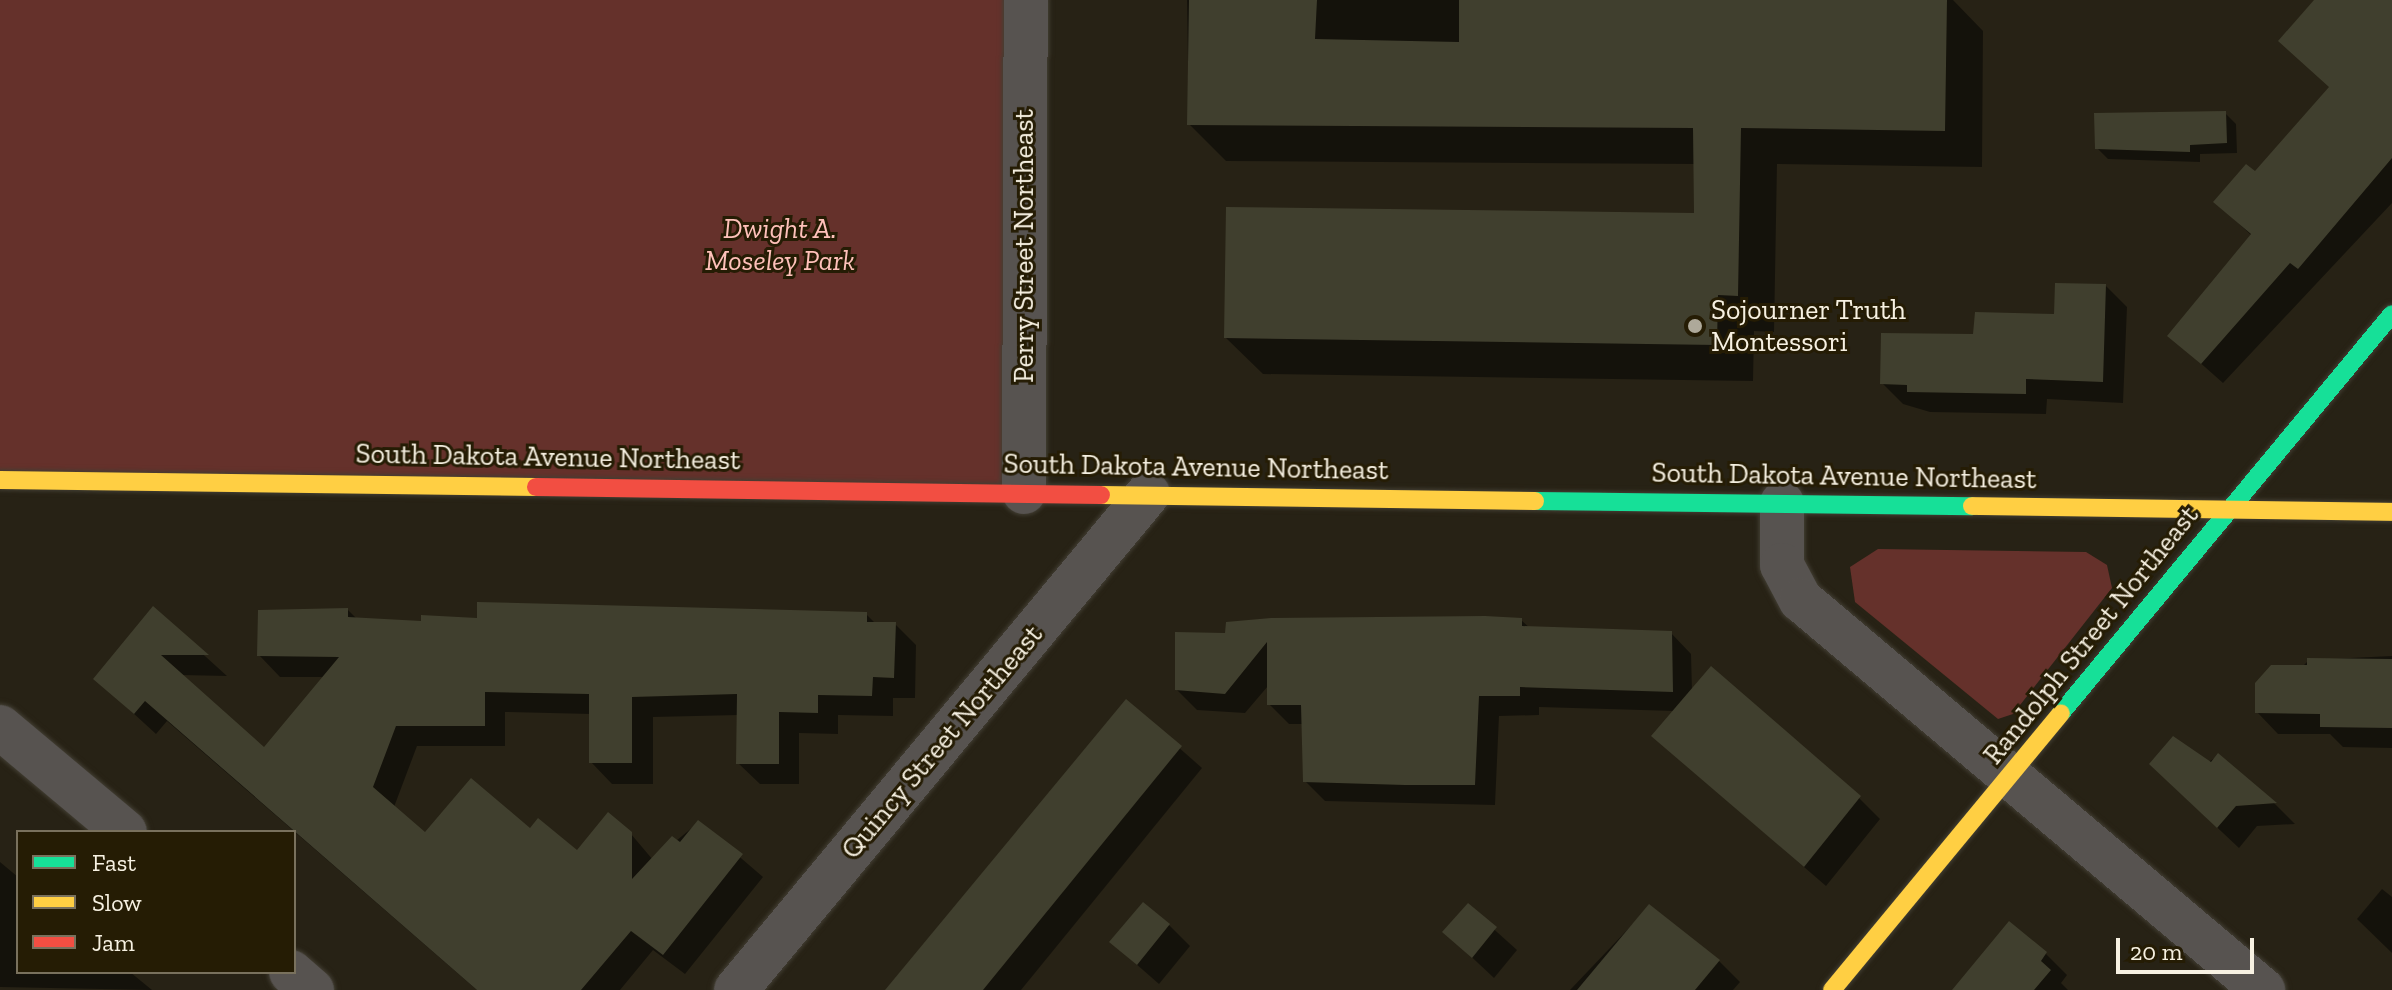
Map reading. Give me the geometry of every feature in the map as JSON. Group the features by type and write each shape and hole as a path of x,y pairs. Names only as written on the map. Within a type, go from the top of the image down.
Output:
{"main road":[{"name":"Randolph Street Northeast","path":"1832,990 2011,778 2392,314"},
{"name":"South Dakota Avenue Northeast","path":"0,480 2392,512"}],"street":[{"name":"Perry Street Northeast","path":"1024,492 1026,0"},
{"name":"Quincy Street Northeast","path":"736,990 1148,494"},
{"path":"1782,503 1782,565 1801,600 2263,990"},
{"path":"0,727 123,830"},
{"path":"293,974 312,990"}],"green space":[{"name":"Dwight A. Moseley Park","path":"0,0 1028,0 1024,492 0,481"},
{"path":"1878,549 2086,552 2107,565 2112,588 2013,714 1998,719 1855,602 1850,567"}],"building":[{"path":"1189,0 1317,0 1315,39 1459,42 1459,0 1947,0 1945,131 1741,128 1738,296 1718,295 1717,345 1224,338 1226,207 1694,213 1693,128 1187,125"},
{"path":"2314,0 2392,0 2392,158 2298,269 2290,263 2201,364 2167,336 2251,234 2213,202 2246,164 2255,171 2329,87 2278,41"},
{"path":"2226,111 2227,143 2190,145 2190,152 2095,149 2094,113"},
{"path":"2055,283 2106,284 2103,382 2026,379 2026,394 1907,392 1907,385 1880,384 1881,333 1973,334 1975,312 2054,314"},
{"path":"477,602 867,612 867,622 896,622 894,678 873,677 872,696 818,695 818,713 779,712 779,764 736,764 737,694 632,697 632,763 589,763 589,694 485,692 485,726 396,726 373,787 425,832 471,778 530,828 538,818 577,850 608,812 632,832 632,879 672,836 680,842 698,820 743,854 663,955 631,931 581,990 477,990 145,701 134,714 93,679 153,606 209,655 161,655 264,747 339,657 257,656 258,610 348,608 348,617 421,621 421,615 477,618"},
{"path":"1271,618 1522,618 1522,626 1672,631 1673,692 1520,687 1520,696 1479,696 1475,785 1405,785 1303,782 1301,705 1267,705 1267,642 1225,694 1175,690 1175,632 1225,633 1226,622"},
{"path":"2307,658 2392,659 2392,728 2320,727 2320,714 2255,713 2255,683 2271,665 2307,665"},
{"path":"1711,666 1861,796 1804,867 1651,736"},
{"path":"1126,699 1182,746 983,990 885,990"},
{"path":"2173,736 2211,762 2218,753 2277,803 2236,806 2217,828 2149,764"},
{"path":"1143,902 1170,924 1137,965 1109,942"},
{"path":"1468,903 1497,927 1472,958 1442,932"},
{"path":"1649,904 1720,960 1695,990 1577,990"},
{"path":"2009,921 2047,952 2041,961 2051,970 2034,990 1952,990"}],"traffic: fast":[{"path":"2061,713 2392,314"},
{"path":"1535,501 1972,506"}],"traffic: slow":[{"path":"0,480 536,487"},
{"path":"1101,495 1535,501"},
{"path":"1972,506 2392,512"},
{"path":"1832,990 2061,713"}],"traffic: jam":[{"path":"536,487 1101,495"}],"place":[{"name":"Sojourner Truth Montessori","path":"1695,326"}]}
